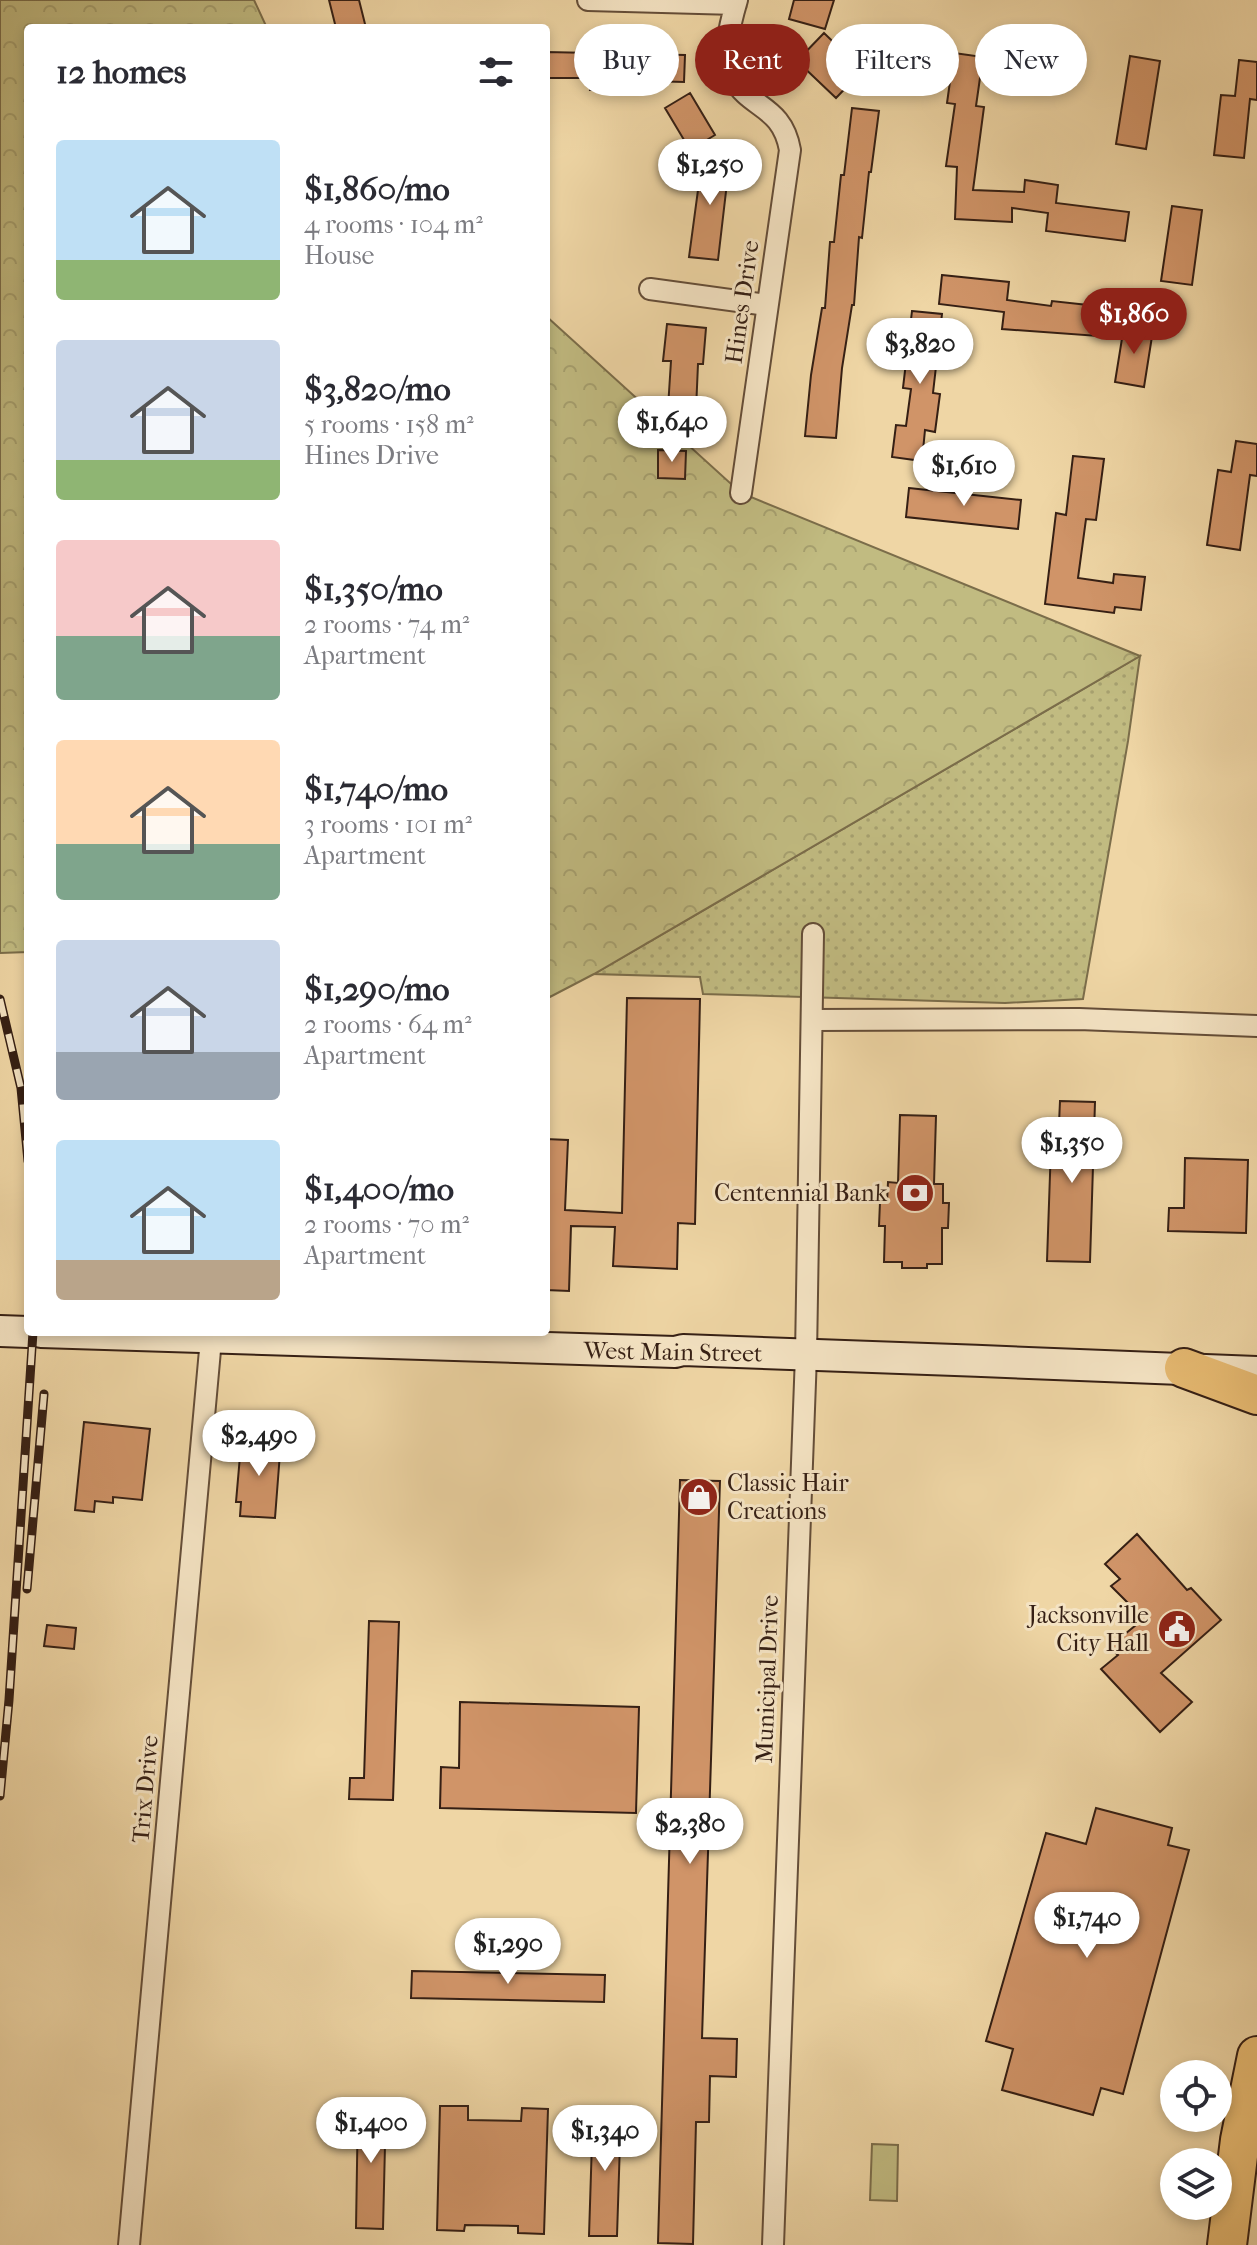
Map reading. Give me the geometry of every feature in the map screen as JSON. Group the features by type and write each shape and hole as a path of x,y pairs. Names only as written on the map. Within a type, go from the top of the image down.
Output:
{"highway":[{"path":"1184,1368 1257,1395"},
{"path":"1230,2245 1240,2140 1257,2056"},
{"path":"1230,2245 1257,2161"}],"main road":[{"path":"0,1331 24,1332"},
{"name":"West Main Street","path":"138,1336 806,1355 1257,1372"}],"street":[{"path":"588,0 737,2"},
{"name":"Hines Drive","path":"737,2 727,46 734,81 775,115 787,135 790,150 741,493"},
{"path":"650,289 767,305"},
{"name":"Municipal Drive","path":"773,2245 806,1355 813,934"},
{"path":"812,1020 1079,1019 1257,1026"},
{"name":"Trix Drive","path":"129,2245 211,1339"}],"green space":[{"path":"0,0 254,0 265,24 24,24 24,952 0,953"},
{"path":"550,320 741,493 1140,656 550,997"},
{"path":"1140,656 1083,999 1005,1003 703,994 700,977 594,974"},
{"path":"872,2144 898,2145 897,2201 870,2200"}],"building":[{"path":"329,0 359,0 365,24 335,24"},
{"path":"794,0 834,0 825,29 789,19"},
{"path":"824,33 826,35 826,89 810,73 810,48"},
{"path":"550,52 574,53 574,78 550,78"},
{"path":"959,54 975,56 976,106 984,107 973,190 1024,192 1025,180 1058,185 1056,203 1129,212 1125,241 1046,231 1048,213 1012,208 1012,222 955,219 957,167 946,166 955,104 947,103 948,96 959,96"},
{"path":"679,55 685,55 684,82 679,82"},
{"path":"1130,56 1160,61 1146,149 1116,144"},
{"path":"1239,60 1257,62 1257,100 1250,99 1244,158 1214,155 1221,95 1235,96"},
{"path":"690,93 715,135 690,150 665,108"},
{"path":"852,108 879,111 862,238 859,237 854,305 842,368 836,438 805,436 811,375 822,308 825,308 830,242 834,242"},
{"path":"703,153 730,157 718,260 689,257"},
{"path":"1172,206 1202,210 1192,285 1161,281"},
{"path":"942,275 1009,282 1007,300 1051,306 1052,301 1115,308 1112,337 1002,329 1004,312 939,304"},
{"path":"912,311 942,314 933,393 940,394 935,432 925,430 922,461 892,457 896,425 906,426 911,389 903,388"},
{"path":"667,324 706,328 703,364 698,364 696,410 668,408 671,361 663,361"},
{"path":"1124,326 1153,330 1144,387 1115,382"},
{"path":"1236,441 1257,444 1257,476 1250,475 1240,550 1207,545 1218,470 1231,472"},
{"path":"658,450 686,451 685,479 658,478"},
{"path":"1073,456 1104,459 1096,520 1086,519 1078,578 1113,583 1114,574 1145,577 1141,610 1115,607 1114,613 1045,604 1056,513 1066,515"},
{"path":"909,488 1021,500 1018,529 906,517"},
{"path":"627,998 700,999 695,1224 678,1223 677,1269 613,1266 615,1227 571,1226 569,1291 550,1290 550,1139 568,1140 565,1210 622,1213"},
{"path":"1060,1101 1095,1102 1090,1262 1047,1261 1051,1146 1058,1146"},
{"name":"Centennial Bank","path":"900,1115 936,1116 934,1184 943,1184 943,1203 949,1203 948,1228 942,1228 942,1264 927,1264 927,1268 902,1268 902,1262 884,1262 885,1226 879,1226 880,1202 887,1202 888,1182 898,1183"},
{"path":"1185,1158 1248,1160 1246,1233 1168,1231 1169,1208 1184,1208"},
{"path":"84,1422 150,1429 142,1500 113,1497 113,1503 95,1501 94,1512 75,1510"},
{"path":"245,1438 281,1440 275,1518 240,1516 241,1502 236,1502 240,1456 244,1457"},
{"path":"680,1480 720,1481 702,2038 737,2039 736,2077 710,2076 709,2122 696,2122 693,2244 658,2243"},
{"name":"Jacksonville City Hall","path":"1137,1534 1187,1590 1191,1588 1221,1620 1161,1673 1192,1702 1160,1732 1101,1669 1118,1655 1109,1647 1136,1625 1136,1611 1111,1586 1120,1579 1105,1564"},
{"path":"369,1621 399,1622 393,1800 349,1799 350,1778 364,1778"},
{"path":"47,1625 76,1628 74,1649 44,1646"},
{"path":"460,1702 639,1707 636,1813 440,1808 441,1767 459,1768"},
{"path":"1096,1808 1172,1828 1168,1845 1189,1850 1123,2094 1101,2088 1093,2115 1002,2090 1013,2049 986,2041 1046,1833 1086,1844"},
{"path":"412,1971 605,1975 604,2002 411,1998"},
{"path":"358,2103 386,2103 383,2229 356,2228"},
{"path":"440,2106 468,2106 468,2120 521,2121 522,2108 548,2109 544,2234 518,2233 518,2226 465,2225 464,2231 437,2230"},
{"path":"593,2110 621,2111 617,2236 589,2236"}],"railway":[{"path":"0,999 21,1088 24,1119"},
{"path":"0,1796 33,1336"},
{"path":"27,1589 44,1394"}],"place":[{"name":"Centennial Bank","path":"915,1193"},
{"name":"Classic Hair Creations","path":"699,1497"},
{"name":"Jacksonville City Hall","path":"1177,1629"}]}
